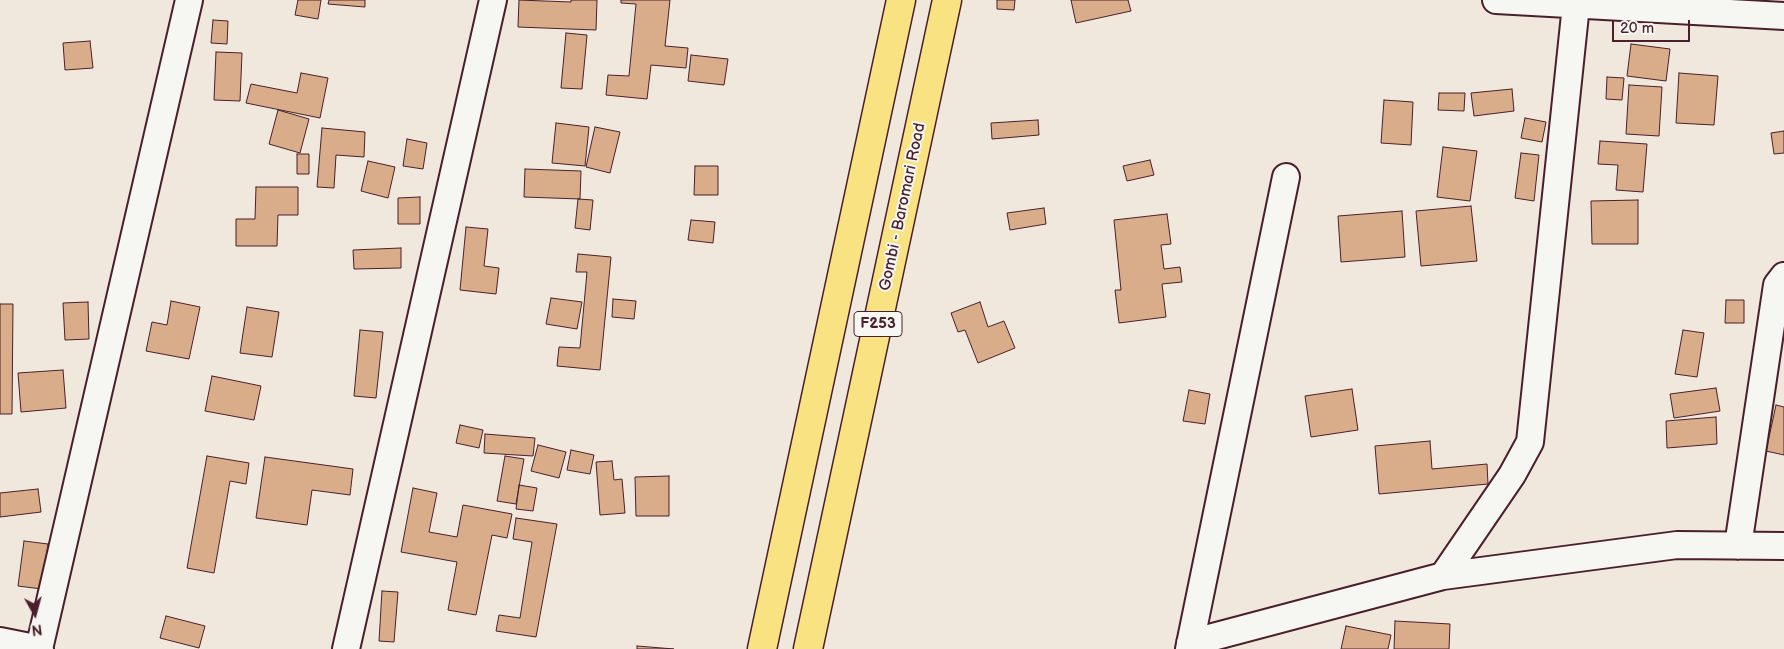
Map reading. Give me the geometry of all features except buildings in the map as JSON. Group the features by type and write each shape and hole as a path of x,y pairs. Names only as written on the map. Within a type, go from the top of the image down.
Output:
{"main road":[{"name":"F253","path":"762,649 901,0"},
{"name":"Gombi - Baromari Road","path":"808,649 947,0"}],"street":[{"path":"0,641 39,649 189,0"},
{"path":"346,649 494,0"},
{"path":"1496,0 1784,16"},
{"path":"1443,576 1512,475 1530,442 1576,5"},
{"path":"1286,177 1190,646 1443,576 1677,545 1784,546"},
{"path":"1738,546 1777,285 1784,276"}]}
